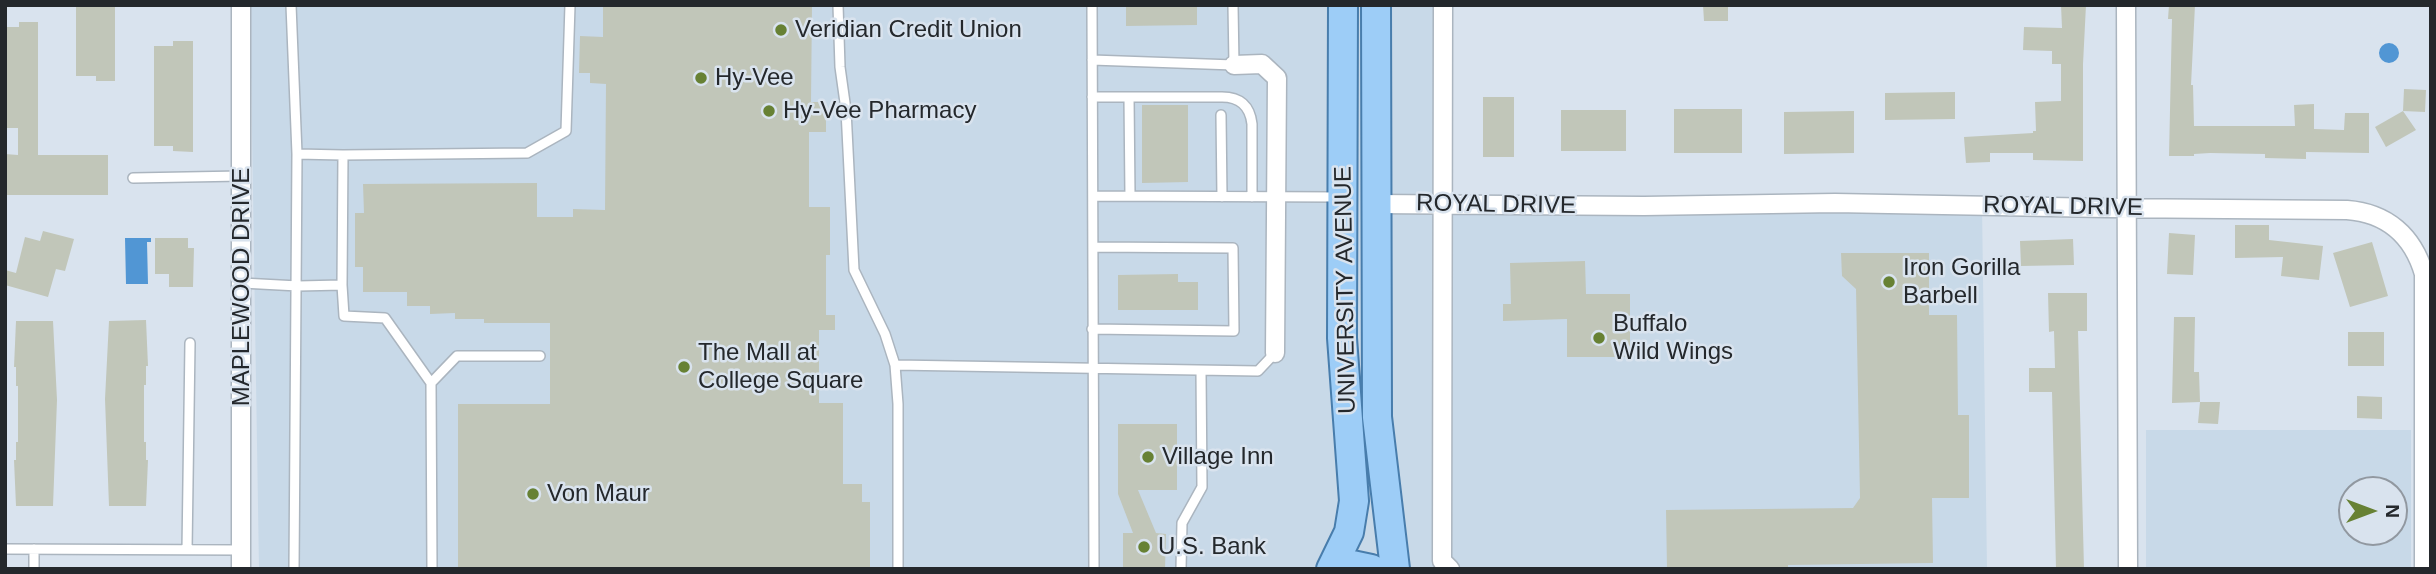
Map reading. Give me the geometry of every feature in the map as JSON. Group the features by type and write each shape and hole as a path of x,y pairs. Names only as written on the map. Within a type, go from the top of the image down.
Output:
{"main road":[{"name":"UNIVERSITY AVENUE","path":"1331,569 1349,532 1354,501 1342,338 1343,5"},
{"path":"1359,5 1359,15 1375,57"},
{"name":"UNIVERSITY AVENUE","path":"1376,5 1377,417 1395,569"},
{"path":"1343,59 1356,111 1358,186 1375,204"},
{"path":"1331,569 1352,565 1371,569"}],"street":[{"name":"MAPLEWOOD DRIVE","path":"241,560 242,5"},
{"path":"1443,5 1442,561 1450,569"},
{"path":"2126,5 2128,569"},
{"path":"1234,65 1262,64 1278,78 1275,353"},
{"name":"ROYAL DRIVE","path":"1375,204 1644,206 1835,203 2362,211 2391,223 2413,245 2420,259 2425,288 2424,569"}],"lane":[{"path":"291,5 297,154 298,286 294,569"},
{"path":"297,154 527,153 566,131 570,5"},
{"path":"838,5 854,270 885,334 895,365 898,404 898,569"},
{"path":"1092,5 1091,370 1094,569"},
{"path":"1092,60 1234,65 1233,5"},
{"path":"1092,97 1234,97 1242,102 1251,114 1252,197"},
{"path":"1129,97 1130,197"},
{"path":"1221,115 1222,197"},
{"path":"343,155 344,316 385,318 431,383 432,569"},
{"path":"133,178 242,176"},
{"path":"1093,196 1343,197"},
{"path":"1092,329 1234,331 1233,248 1093,247"},
{"path":"242,283 342,285"},
{"path":"187,550 190,342"},
{"path":"895,365 1258,372 1275,353"},
{"path":"431,383 457,356 540,356"},
{"path":"1181,569 1182,523 1202,487 1201,371"},
{"path":"5,549 187,550 241,560"},
{"path":"34,549 34,569"}],"shaded area":[{"path":"250,5 1443,5 1445,205 1982,206 1987,569 259,569"},
{"path":"2146,430 2411,430 2411,569 2146,569"}],"water":[{"path":"2389,43 2396,46 2399,53 2396,60 2389,63 2382,60 2379,53 2382,46"},
{"path":"125,238 151,238 151,242 147,242 148,284 126,284"}],"building":[{"path":"76,5 115,5 115,81 96,81 96,76 76,76"},
{"name":"The Mall at College Square","path":"603,5 812,5 811,102 826,102 826,132 809,132 809,207 830,207 830,255 826,255 826,315 835,315 835,330 819,330 819,403 843,403 843,484 862,484 862,502 870,502 870,569 458,569 458,404 550,404 550,323 484,323 484,319 455,319 455,313 430,314 430,306 407,306 407,292 363,292 363,267 355,267 355,213 364,213 363,184 537,183 537,217 573,217 573,209 605,210 606,84 590,83 590,73 579,73 580,36 603,37"},
{"path":"1126,5 1197,5 1197,25 1126,26"},
{"path":"1703,5 1728,5 1728,21 1704,21"},
{"path":"2061,5 2086,5 2083,161 2033,160 2033,153 1990,153 1990,162 1966,163 1964,137 2033,133 2036,131 2035,102 2061,101 2061,64 2052,64 2052,51 2023,50 2024,27 2062,28"},
{"path":"2169,5 2195,5 2191,85 2194,126 2295,126 2294,105 2314,104 2314,129 2344,130 2345,113 2369,113 2369,153 2306,152 2306,159 2265,158 2265,154 2210,153 2169,156 2172,19 2168,19"},
{"path":"19,22 38,22 38,155 108,155 108,195 5,195 5,154 18,155 18,128 5,128 5,27 19,27"},
{"path":"173,41 193,41 193,152 173,151 173,146 154,146 154,46 173,46"},
{"path":"2404,89 2426,90 2425,112 2403,111"},
{"path":"1955,92 1955,119 1885,120 1885,93"},
{"path":"1483,97 1514,97 1514,157 1483,157"},
{"path":"1142,105 1188,105 1188,182 1142,183"},
{"path":"1674,109 1742,109 1742,153 1674,153"},
{"path":"1561,110 1626,110 1626,151 1561,151"},
{"path":"1854,111 1854,153 1784,154 1784,112"},
{"path":"2403,111 2416,130 2386,147 2375,127"},
{"path":"2235,225 2269,225 2269,240 2323,246 2319,280 2281,276 2283,257 2235,258"},
{"path":"43,231 74,239 65,271 56,269 48,297 5,285 5,270 16,273 25,237 40,241"},
{"path":"2169,233 2195,235 2193,275 2167,274"},
{"path":"155,238 188,238 188,248 194,248 193,287 169,287 169,274 155,274"},
{"path":"2073,239 2074,265 2021,266 2020,241"},
{"path":"2372,242 2388,296 2350,307 2333,253"},
{"path":"1841,253 1929,253 1929,315 1957,315 1958,415 1969,415 1969,498 1932,498 1933,563 1788,565 1788,569 1667,569 1666,510 1853,508 1860,498 1856,289 1842,276"},
{"path":"1585,261 1586,294 1630,294 1630,357 1567,357 1567,319 1503,321 1503,304 1511,304 1510,263"},
{"path":"1178,274 1178,282 1198,282 1198,310 1118,310 1118,275"},
{"path":"2048,293 2087,293 2087,331 2078,331 2084,569 2056,569 2052,392 2029,392 2029,368 2055,368 2054,331 2049,332"},
{"path":"2174,317 2195,317 2194,372 2199,372 2200,402 2172,403"},
{"path":"146,320 146,506 109,506 105,399 109,321"},
{"path":"16,321 53,321 57,400 53,506 16,506"},
{"path":"2348,332 2384,332 2384,366 2348,366"},
{"path":"2357,396 2382,397 2382,419 2357,418"},
{"path":"2200,402 2220,402 2218,424 2198,423"},
{"name":"Village Inn","path":"1118,424 1177,424 1177,490 1138,490 1156,533 1166,534 1165,569 1123,569 1123,533 1133,533 1118,494"}],"place":[{"name":"Veridian Credit Union","path":"781,30"},
{"name":"Hy-Vee","path":"701,78"},
{"name":"Hy-Vee Pharmacy","path":"769,111"},
{"name":"Iron Gorilla Barbell","path":"1889,282"},
{"name":"Buffalo Wild Wings","path":"1599,338"},
{"name":"The Mall at College Square","path":"684,367"},
{"name":"Village Inn","path":"1148,457"},
{"name":"Von Maur","path":"533,494"},
{"name":"U.S. Bank","path":"1144,547"}]}
